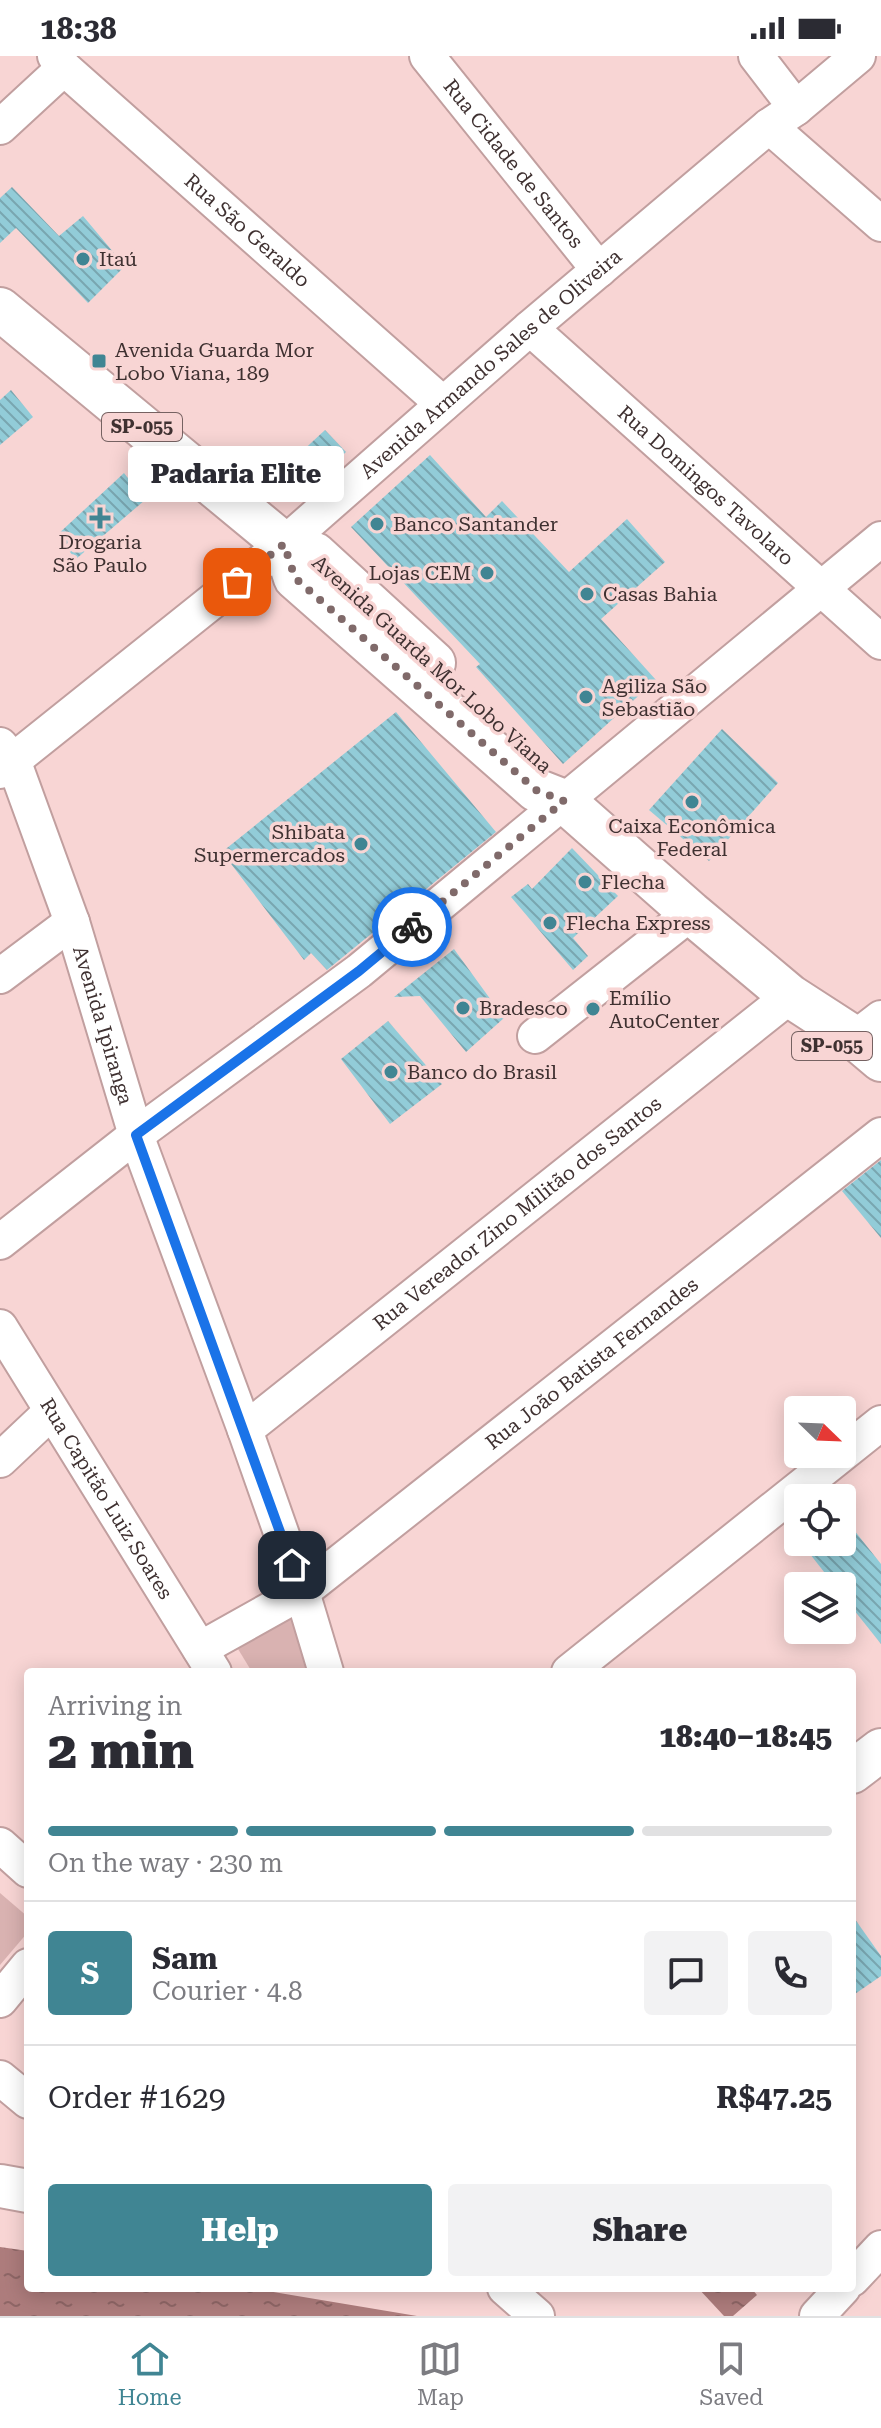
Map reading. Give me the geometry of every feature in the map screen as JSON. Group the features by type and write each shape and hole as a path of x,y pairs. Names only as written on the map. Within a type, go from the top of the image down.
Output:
{"main road":[{"name":"Avenida Guarda Mor Lobo Viana","path":"0,309 284,544 315,554 554,772 564,801 790,996 838,1053 881,1089"},
{"name":"Avenida Guarda Mor Lobo Viana","path":"790,996 872,1039"},
{"path":"856,1769 881,1750"},
{"path":"0,2186 24,2190"}],"street":[{"name":"Rua Cidade de Santos","path":"427,56 599,270"},
{"path":"756,56 783,117 881,224"},
{"name":"Avenida Armando Sales de Oliveira","path":"4,759 284,544 530,328 858,56"},
{"path":"0,127 60,62"},
{"name":"Rua São Geraldo","path":"60,62 443,404"},
{"name":"Rua Domingos Tavolaro","path":"530,328 881,642"},
{"path":"0,1242 136,1135 359,971 881,539"},
{"name":"Avenida Ipiranga","path":"4,759 72,922 136,1135 245,1430 302,1592 325,1668"},
{"path":"535,1036 691,913"},
{"path":"0,976 72,922"},
{"name":"Rua Vereador Zino Militão dos Santos","path":"245,1430 790,996"},
{"name":"Rua João Batista Fernandes","path":"207,1660 302,1592 881,1135"},
{"name":"Rua Capitão Luiz Soares","path":"0,1327 207,1660"},
{"path":"0,1460 51,1412"},
{"path":"574,1668 881,1423"},
{"path":"0,1845 24,1866"},
{"path":"0,2000 24,1971"},
{"path":"0,2078 24,2098"},
{"path":"856,2275 881,2248"},
{"path":"510,2292 537,2316"},
{"path":"817,2316 839,2292"}],"shaded area":[{"path":"288,1593 318,1668 250,1668 235,1644"},
{"path":"0,1893 24,1914 24,1937 0,1965"}],"water":[{"path":"0,2247 24,2250 24,2292 273,2292 417,2316 0,2316"},
{"path":"702,2292 754,2292 757,2295 733,2316 724,2316"}],"building":[{"name":"Itaú","path":"12,187 59,236 83,216 125,266 88,303 16,228 0,243 0,198"},
{"path":"11,390 33,417 0,445 0,400"},
{"path":"325,430 346,452 304,491 283,469"},
{"path":"430,455 486,517 502,501 569,572 627,519 665,562 601,619 656,680 563,764 476,667 480,664 351,527"},
{"name":"Drogaria São Paulo","path":"124,473 145,500 76,559 56,536"},
{"name":"Shibata Supermercados","path":"396,712 496,832 327,970 311,953 304,960 222,852"},
{"path":"722,729 778,783 709,861 649,810"},
{"path":"572,848 618,896 573,938 588,956 573,970 511,897 528,884 532,889"},
{"name":"Bradesco","path":"454,949 504,1018 466,1052 420,996 394,997"},
{"name":"Banco do Brasil","path":"388,1021 442,1084 390,1124 341,1059"},
{"path":"881,1160 881,1238 842,1191"},
{"path":"856,1533 881,1564 881,1644 856,1613 856,1572 824,1572 812,1556 856,1556"},
{"path":"856,1921 881,1956 881,1976 856,1993"}],"way so far":[{"path":"237,582 284,544 295,578 536,790 564,801 412,927"}],"place":[{"name":"Itaú","path":"83,259"},
{"name":"Avenida Guarda Mor Lobo Viana, 189","path":"99,361"},
{"name":"Drogaria São Paulo","path":"100,518"},
{"name":"Banco Santander","path":"377,524"},
{"name":"Lojas CEM","path":"487,573"},
{"name":"Padaria Elite","path":"237,582"},
{"name":"Casas Bahia","path":"587,594"},
{"name":"Agiliza São Sebastião","path":"586,697"},
{"name":"Caixa Econômica Federal","path":"692,802"},
{"name":"Shibata Supermercados","path":"361,844"},
{"name":"Flecha","path":"585,882"},
{"name":"Flecha Express","path":"550,923"},
{"name":"Bradesco","path":"463,1008"},
{"name":"Emílio AutoCenter","path":"593,1009"},
{"name":"Banco do Brasil","path":"391,1072"}],"route":[{"path":"292,1565 136,1135 359,971 412,927"}]}
